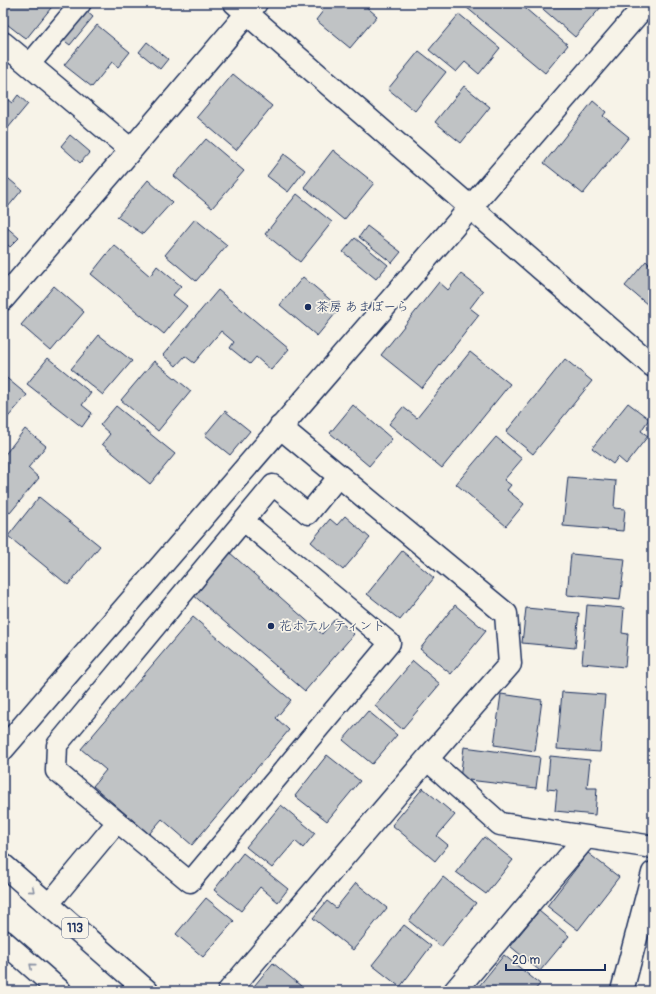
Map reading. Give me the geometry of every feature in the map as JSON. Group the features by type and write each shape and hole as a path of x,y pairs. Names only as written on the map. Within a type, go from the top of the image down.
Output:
{"street":[{"path":"3,749 647,3"},
{"path":"3,300 131,150 246,7 470,208 653,366"},
{"path":"3,43 131,150"},
{"path":"229,991 510,664 506,614 280,427"},
{"path":"427,759 500,824 653,847"},
{"path":"455,991 586,836"},
{"name":"113","path":"3,865 147,991"},
{"path":"622,991 653,872"},
{"path":"3,941 60,991"}],"lane":[{"path":"29,65 80,3"},
{"path":"244,521 390,643 190,882 56,771 57,745 273,485 308,514 340,476"},
{"path":"48,905 117,822"}],"building":[{"path":"5,3 55,3 26,39 3,21 3,6"},
{"path":"324,3 362,3 377,16 350,48 316,20 323,11 320,9"},
{"path":"469,3 519,3 568,45 545,73 466,7"},
{"path":"536,3 599,3 602,6 575,37"},
{"path":"85,10 93,17 70,45 62,39"},
{"path":"459,14 500,48 479,74 465,62 456,72 429,50"},
{"path":"97,25 130,52 118,67 112,62 92,87 64,65"},
{"path":"147,42 168,59 160,69 139,52"},
{"path":"419,51 446,72 415,111 388,89"},
{"path":"233,74 272,106 236,150 197,117"},
{"path":"464,86 490,107 461,143 435,122"},
{"path":"18,95 28,104 3,134 3,96 12,103"},
{"path":"593,101 606,112 603,116 629,137 583,194 544,163"},
{"path":"70,135 90,152 80,163 61,146"},
{"path":"206,139 244,171 212,208 174,176"},
{"path":"333,150 374,183 344,220 304,187"},
{"path":"284,154 305,170 288,192 267,176"},
{"path":"3,174 22,190 3,213"},
{"path":"148,180 172,202 143,234 117,217"},
{"path":"297,194 332,222 300,262 265,234"},
{"path":"195,219 227,245 196,281 165,255"},
{"path":"3,224 19,238 10,247 3,241"},
{"path":"367,226 401,252 392,263 359,237"},
{"path":"355,238 388,265 376,279 343,252"},
{"path":"114,245 150,276 157,266 181,286 173,295 187,306 164,334 91,274"},
{"path":"646,261 650,265 653,261 653,309 625,286"},
{"path":"461,274 483,291 470,308 479,315 422,388 381,355 439,282 448,290"},
{"path":"303,277 340,308 317,336 280,305"},
{"path":"54,286 84,312 51,351 21,325"},
{"path":"218,290 289,349 271,370 256,357 250,364 230,348 234,342 221,331 194,363 185,356 176,366 163,355"},
{"path":"99,335 132,361 103,395 71,369"},
{"path":"470,352 510,384 442,468 389,424 403,407 417,418"},
{"path":"48,358 91,393 82,405 92,413 82,427 27,384"},
{"path":"565,359 592,381 533,454 506,432"},
{"path":"154,361 191,391 158,431 121,400"},
{"path":"3,375 27,395 3,423"},
{"path":"628,403 649,419 641,431 648,436 626,464 618,457 613,464 592,448"},
{"path":"353,405 392,439 369,466 330,433"},
{"path":"116,406 175,454 150,484 102,444 110,434 100,425"},
{"path":"225,411 250,431 230,455 205,435"},
{"path":"25,429 46,446 28,468 39,478 10,513 3,508 3,457"},
{"path":"496,437 522,459 504,480 511,485 507,490 524,504 506,526 456,484"},
{"path":"568,477 616,481 614,508 625,509 623,531 563,526"},
{"path":"39,497 100,546 68,585 8,536"},
{"path":"345,516 370,538 343,570 311,542 330,519 337,525"},
{"path":"402,551 434,578 400,620 367,594"},
{"name":"花ホテル ティント","path":"229,552 322,634 336,618 354,634 305,691 192,594"},
{"path":"571,554 625,559 620,600 567,595"},
{"path":"455,605 486,631 451,674 420,649"},
{"path":"587,605 624,608 622,633 628,634 625,667 582,663"},
{"path":"526,608 579,613 575,648 522,643"},
{"path":"193,617 291,700 276,718 289,730 192,845 162,819 149,834 93,786 106,770 81,749"},
{"path":"413,661 440,684 402,729 375,706"},
{"path":"562,692 605,695 600,752 557,749"},
{"path":"501,694 542,700 535,751 494,745"},
{"path":"368,711 397,735 372,764 343,740"},
{"path":"464,747 540,757 536,788 460,779"},
{"path":"327,755 360,781 327,821 295,796"},
{"path":"550,756 590,760 587,788 597,788 595,815 555,811 557,790 547,789"},
{"path":"423,788 455,815 437,836 448,845 435,861 392,825"},
{"path":"281,805 315,833 303,848 295,841 272,868 246,847"},
{"path":"484,837 513,860 486,894 456,872"},
{"path":"243,853 288,889 278,902 260,887 241,911 214,890"},
{"path":"588,853 619,877 578,930 547,906"},
{"path":"443,877 476,903 441,947 409,921"},
{"path":"356,883 387,908 353,950 313,918 327,901 336,908"},
{"path":"206,898 234,921 203,957 176,934"},
{"path":"539,911 569,936 540,971 510,946"},
{"path":"404,925 431,946 400,987 372,965"},
{"path":"504,955 540,984 534,991 475,991"},
{"path":"273,963 307,991 250,991"}],"place":[{"name":"茶房 あまぽーら","path":"308,307"},
{"name":"花ホテル ティント","path":"271,626"}]}
